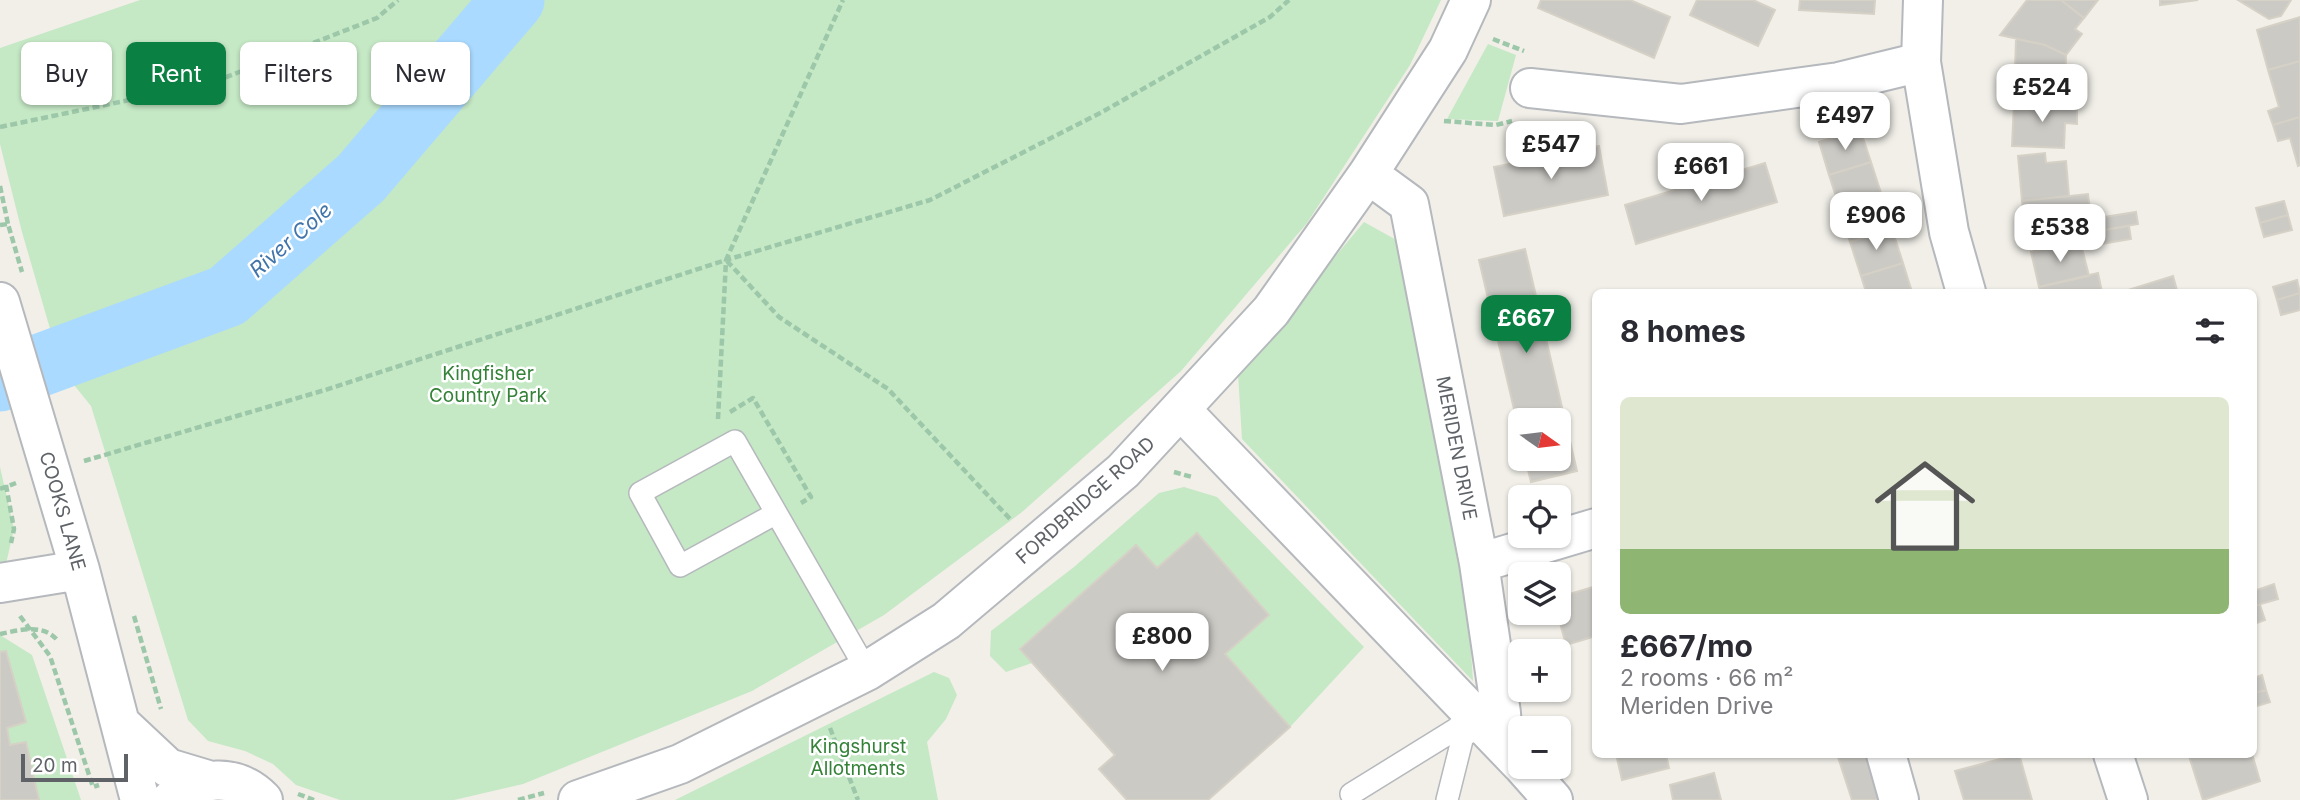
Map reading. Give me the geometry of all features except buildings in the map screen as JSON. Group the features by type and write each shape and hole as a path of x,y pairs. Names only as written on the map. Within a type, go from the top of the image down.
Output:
{"street":[{"name":"FORDBRIDGE ROAD","path":"563,796 680,764 816,699 867,671 957,612 1123,471 1272,311 1368,174 1448,50 1471,0"},
{"path":"1923,0 1921,62 1950,232 1965,289"},
{"path":"1530,88 1681,104 1839,82 1921,62"},
{"name":"MERIDEN DRIVE","path":"1368,174 1409,204 1479,563 1501,713 1501,742"},
{"name":"COOKS LANE","path":"0,302 80,570 140,800"},
{"path":"1181,410 1501,742 1553,800"},
{"path":"1479,563 1592,528"},
{"path":"1,583 80,570"},
{"path":"120,723 168,768 208,780 241,785 263,800"},
{"path":"1887,758 1899,800"},
{"path":"2114,758 2128,800"},
{"path":"171,800 187,787 208,780"}],"lane":[{"path":"775,514 680,566 640,492 735,441 867,671"},
{"path":"1351,794 1457,729 1501,742"},
{"path":"1447,800 1463,736 1501,742"}],"path":[{"path":"0,127 211,83 377,18 398,0"},
{"path":"718,419 726,260 843,0"},
{"path":"52,471 325,390 726,260 930,200 1102,112 1270,17 1289,0"},
{"path":"0,186 13,241"},
{"path":"0,225 8,223"},
{"path":"726,260 779,317 888,389 1021,530"},
{"path":"1164,477 1176,471 1200,480"},
{"path":"6,485 14,528 1,583 27,629 50,656 93,787 105,783"},
{"path":"0,634 27,629 42,630 55,637"},
{"path":"147,662 154,685"},
{"path":"816,699 858,800"},
{"path":"518,800 563,796"}],"green space":[{"name":"Kingfisher Country Park","path":"140,0 1441,0 1410,65 1307,223 1181,371 1022,512 884,615 752,691 523,784 454,800 340,800 296,785 273,764 245,751 208,741 188,720 91,406 62,370 22,232 0,144 0,48"},
{"path":"1488,44 1516,55 1498,121 1447,119"},
{"path":"1364,222 1400,242 1464,548 1473,681 1242,439 1238,373"},
{"path":"0,467 14,529 5,568 0,569"},
{"path":"1184,487 1217,497 1364,647 1290,727 1225,654 1269,614 1196,533 1157,568 1136,545 1020,648 1032,663 1006,672 990,656 991,631 1074,567 1159,493"},
{"path":"0,635 32,655 81,800 39,800 26,743 10,745 7,728 26,722 0,652"},
{"name":"Kingshurst Allotments","path":"934,672 949,678 957,695 946,719 927,742 938,800 675,800"}],"waterway":[{"name":"River Cole","path":"0,380 227,296 361,178 513,0"}]}
